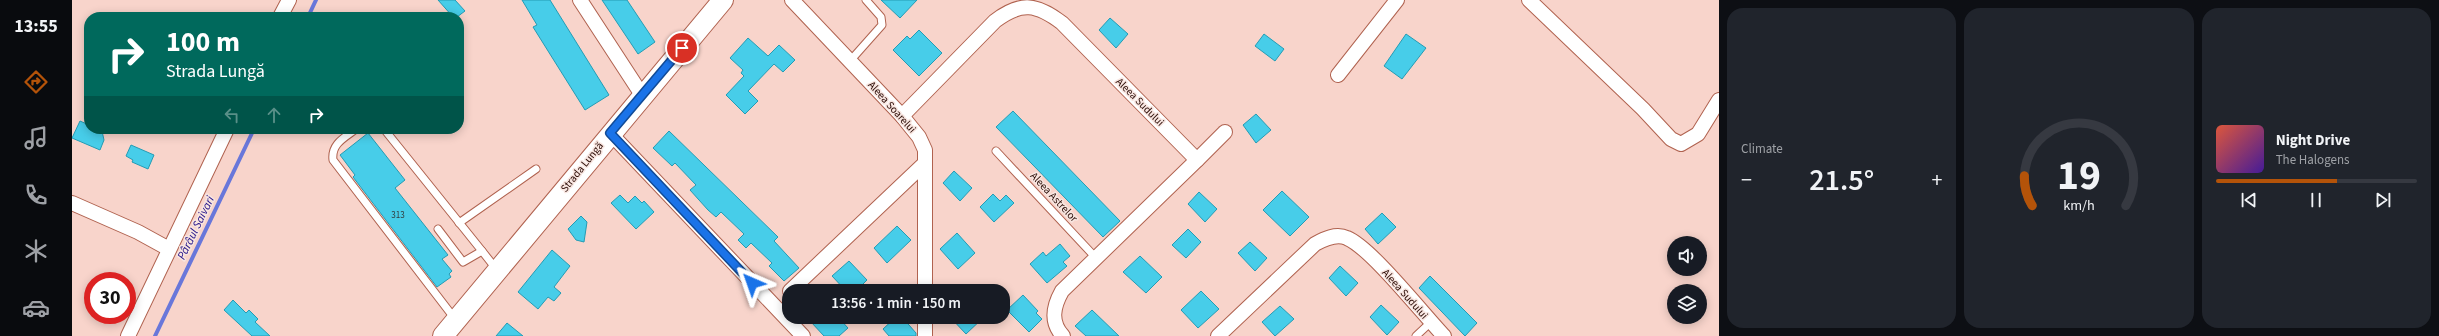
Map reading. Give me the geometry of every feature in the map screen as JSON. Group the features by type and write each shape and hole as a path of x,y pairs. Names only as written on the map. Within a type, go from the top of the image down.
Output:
{"main road":[{"name":"Strada Lungă","path":"444,336 610,133 723,0"}],"street":[{"path":"283,12 289,0"},
{"path":"580,0 642,95"},
{"name":"Aleea Soarelui","path":"792,0 902,116 919,137 925,150 925,284"},
{"path":"1338,75 1397,0"},
{"path":"1529,0 1615,81 1671,139 1681,144 1698,134 1719,100"},
{"name":"Aleea Sudului","path":"902,116 995,21 1006,13 1028,6 1041,10 1062,23 1197,160"},
{"path":"1063,336 1058,330 1054,320 1056,301 1062,292 1225,132"},
{"path":"610,133 803,336"},
{"path":"128,336 225,134"},
{"path":"796,284 924,163"},
{"path":"72,203 138,232 169,249"},
{"name":"Aleea Sudului","path":"1218,336 1315,244 1326,238 1336,236 1346,237 1366,251 1444,336"},
{"path":"774,306 782,298"},
{"path":"925,324 925,336"}],"lane":[{"path":"850,61 882,25 880,17 866,0"},
{"path":"349,134 336,144 332,152 333,160 456,320"},
{"path":"388,134 497,270"},
{"name":"Aleea Astrelor","path":"996,151 1096,258"},
{"path":"459,223 536,169"},
{"path":"438,230 463,262 482,251"},
{"path":"1416,336 1431,322"}],"building":[{"path":"438,0 455,0 465,11 464,12 449,12"},
{"path":"522,0 550,0 609,95 585,110 533,27 537,25"},
{"path":"602,0 627,0 655,42 638,54"},
{"path":"881,0 917,0 900,18"},
{"path":"1110,18 1128,34 1116,48 1099,30"},
{"path":"919,30 942,53 919,76 893,50 907,36 910,39"},
{"path":"1264,34 1284,49 1275,61 1255,46"},
{"path":"1406,34 1426,48 1402,79 1384,66"},
{"path":"748,38 768,56 779,45 795,60 783,72 774,64 748,91 758,101 745,114 726,95 744,76 741,73 743,70 730,58"},
{"path":"1013,111 1120,221 1103,237 996,127"},
{"path":"1256,114 1271,130 1256,143 1243,125"},
{"path":"80,121 84,123 84,134 103,134 104,140 100,150 72,138"},
{"path":"669,131 778,237 774,241 799,268 784,281 769,266 772,263 751,243 746,248 738,240 744,234 721,212 716,217 708,210 690,190 696,185 675,163 672,166 653,148"},
{"path":"367,134 369,134 405,180 395,188 448,255 442,259 452,271 449,274 451,277 437,287 353,177 355,175 340,155"},
{"path":"131,145 154,155 148,169 132,162 133,160 126,156"},
{"path":"954,171 972,188 960,201 943,183"},
{"path":"1282,191 1309,217 1290,236 1263,210"},
{"path":"1199,192 1217,209 1205,222 1188,204"},
{"path":"993,194 1000,201 1006,195 1014,203 994,222 980,207"},
{"path":"620,195 628,203 635,196 642,203 644,201 654,212 636,229 611,203"},
{"path":"1382,213 1396,227 1378,244 1365,229"},
{"path":"581,216 587,222 584,242 576,240 568,229"},
{"path":"897,226 911,240 887,263 874,248"},
{"path":"1188,229 1201,242 1186,258 1172,245"},
{"path":"957,233 975,253 958,269 940,249"},
{"path":"1250,242 1267,258 1255,271 1238,253"},
{"path":"1060,244 1070,256 1063,262 1067,266 1047,283 1030,264 1043,252 1046,256"},
{"path":"552,250 570,266 554,287 561,293 554,301 548,297 538,309 518,292"},
{"path":"1140,256 1162,277 1146,293 1123,272"},
{"path":"849,261 867,280 863,284 839,284 832,276"},
{"path":"1340,266 1358,283 1346,296 1329,278"},
{"path":"1430,276 1477,323 1465,336 1419,288"},
{"path":"1201,291 1219,309 1198,328 1181,310"},
{"path":"1023,295 1038,311 1036,313 1042,319 1029,332 1010,313 1010,307"},
{"path":"233,300 246,313 249,310 258,319 255,322 270,336 252,336 224,310"},
{"path":"1381,305 1399,322 1387,335 1370,317"},
{"path":"1280,306 1294,319 1275,336 1262,322"},
{"path":"1092,310 1119,336 1086,336 1075,326"},
{"path":"507,323 523,336 496,336"},
{"path":"813,324 844,324 848,328 839,336 824,336"},
{"path":"888,324 908,324 916,333 916,336 889,336 883,329"},
{"path":"957,324 977,324 966,334"}],"waterway":[{"name":"Pârâul Saivari","path":"310,12 316,0"},
{"name":"Pârâul Saivari","path":"155,336 252,134"}],"route":[{"path":"682,48 610,133 752,283"}]}
